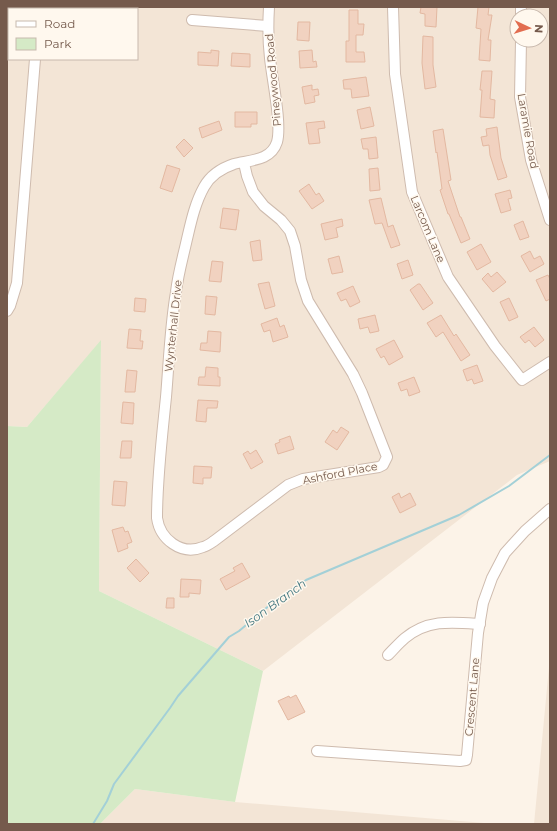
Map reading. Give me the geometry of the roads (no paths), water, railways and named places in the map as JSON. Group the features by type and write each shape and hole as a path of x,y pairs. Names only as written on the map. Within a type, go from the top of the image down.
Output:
{"street":[{"name":"Pineywood Road","path":"190,226 200,195 216,172 227,167 256,160 269,154 275,146 278,136 276,104 269,57 269,7"},
{"name":"Larcom Lane","path":"393,7 396,74 412,192 448,277 495,346 522,380 550,362"},
{"path":"192,20 268,26"},
{"name":"Laramie Road","path":"521,48 520,96 522,111 531,160 550,220"},
{"path":"7,311 17,283 35,60"},
{"name":"Ashford Place","path":"163,428 157,507 158,525 165,537 171,543 187,549 203,547 214,541 288,485 303,479 374,468 383,465 386,461 387,457 362,393 343,356 308,301 301,280 295,246 290,231 281,220 264,206 253,192 244,163"},
{"name":"Wynterhall Drive","path":"163,428 175,293 190,226"},
{"name":"Crescent Lane","path":"317,751 460,762 466,760 483,603 492,578 505,553 525,531 550,509"},
{"path":"388,656 405,638 418,629 435,623 455,622 480,624"}],"waterway":[{"name":"Ison Branch","path":"93,824 107,801 114,784 178,696 229,637 239,631 277,599 306,580 459,515 509,486 550,455"}]}
